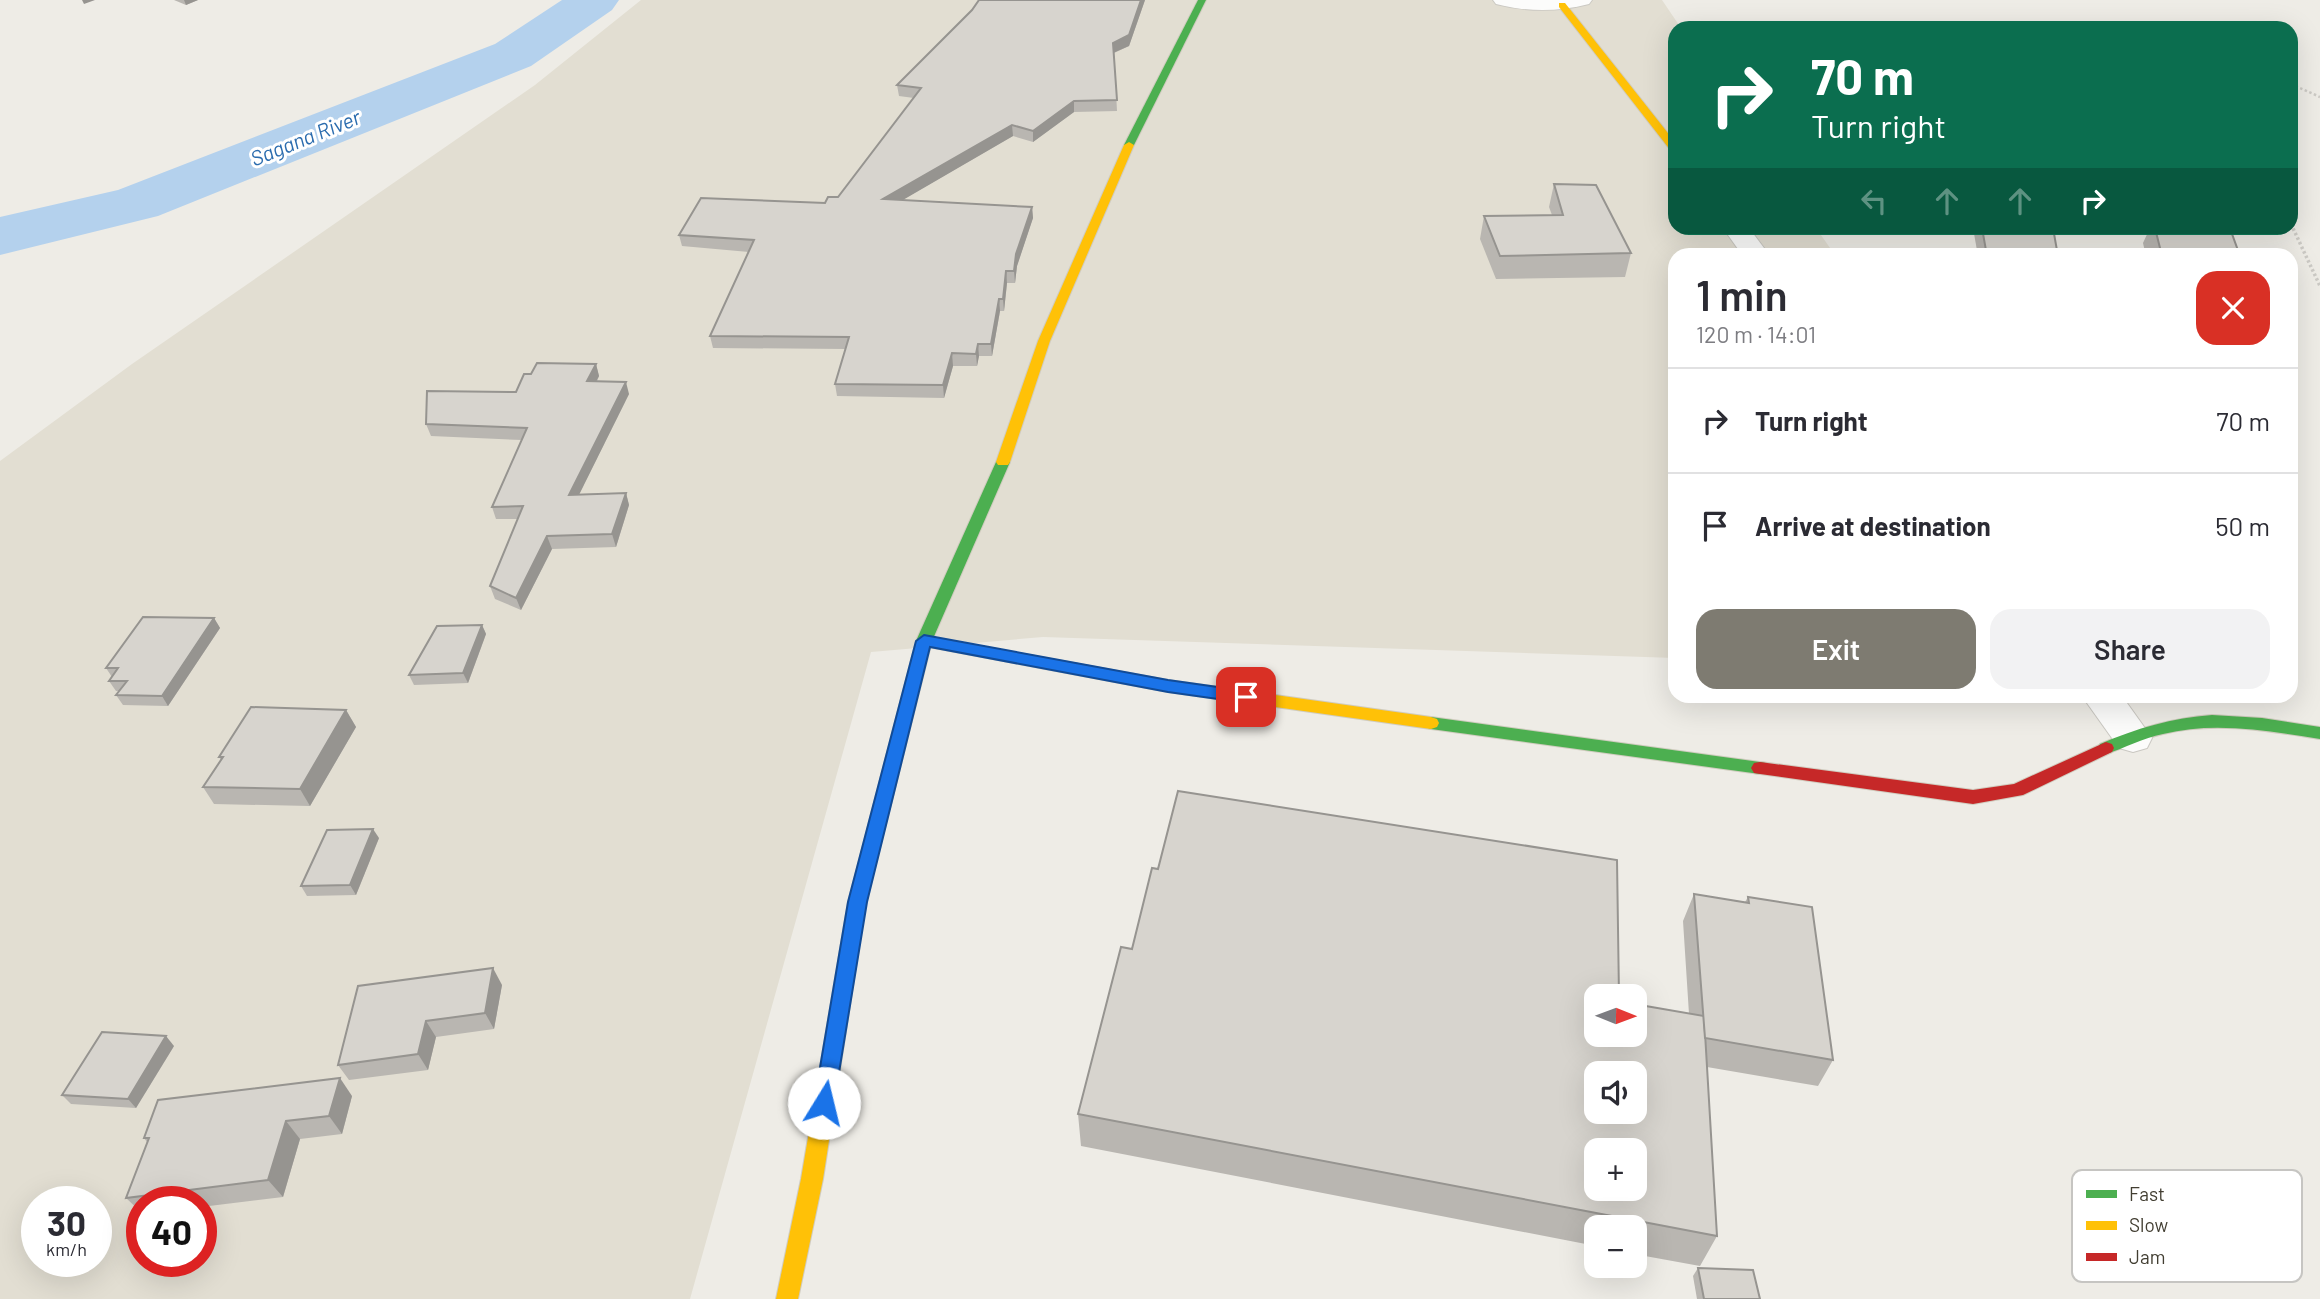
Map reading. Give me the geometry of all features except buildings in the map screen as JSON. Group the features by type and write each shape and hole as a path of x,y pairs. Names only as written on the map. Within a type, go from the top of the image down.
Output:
{"street":[{"path":"787,1299 812,1179 858,902 924,641 1006,455 1044,341 1120,162 1172,64 1202,0"},
{"path":"1503,0 1522,4 1572,3 1668,139"},
{"path":"924,641 1168,686 1966,797 1996,795 2022,788 2133,738 2181,722 2224,719 2320,733"},
{"path":"2106,703 2133,738"}],"path":[{"path":"2298,86 2320,97"},
{"path":"2296,235 2320,286"}],"shaded area":[{"path":"641,0 1662,0 1676,21 1668,21 1668,235 1821,235 1830,248 1668,248 1668,658 1043,637 871,652 690,1299 0,1299 0,461 132,364 535,85"}],"waterway":[{"name":"Sagana River","path":"0,236 137,203 513,55 595,0"}],"traffic: fast":[{"path":"1129,145 1202,0"},
{"path":"866,868 924,641 1003,462"},
{"path":"2106,748 2162,728 2212,721 2262,724 2320,733"},
{"path":"1431,723 1760,768"}],"traffic: slow":[{"path":"1562,5 1668,140"},
{"path":"1003,462 1044,341 1129,145"},
{"path":"924,641 1168,686 1431,723"},
{"path":"787,1299 812,1179 857,902 866,868"}],"traffic: jam":[{"path":"1760,768 1973,797 2017,790 2106,748"}],"route":[{"path":"824,1103 858,902 924,641 1168,686 1246,697"}]}
